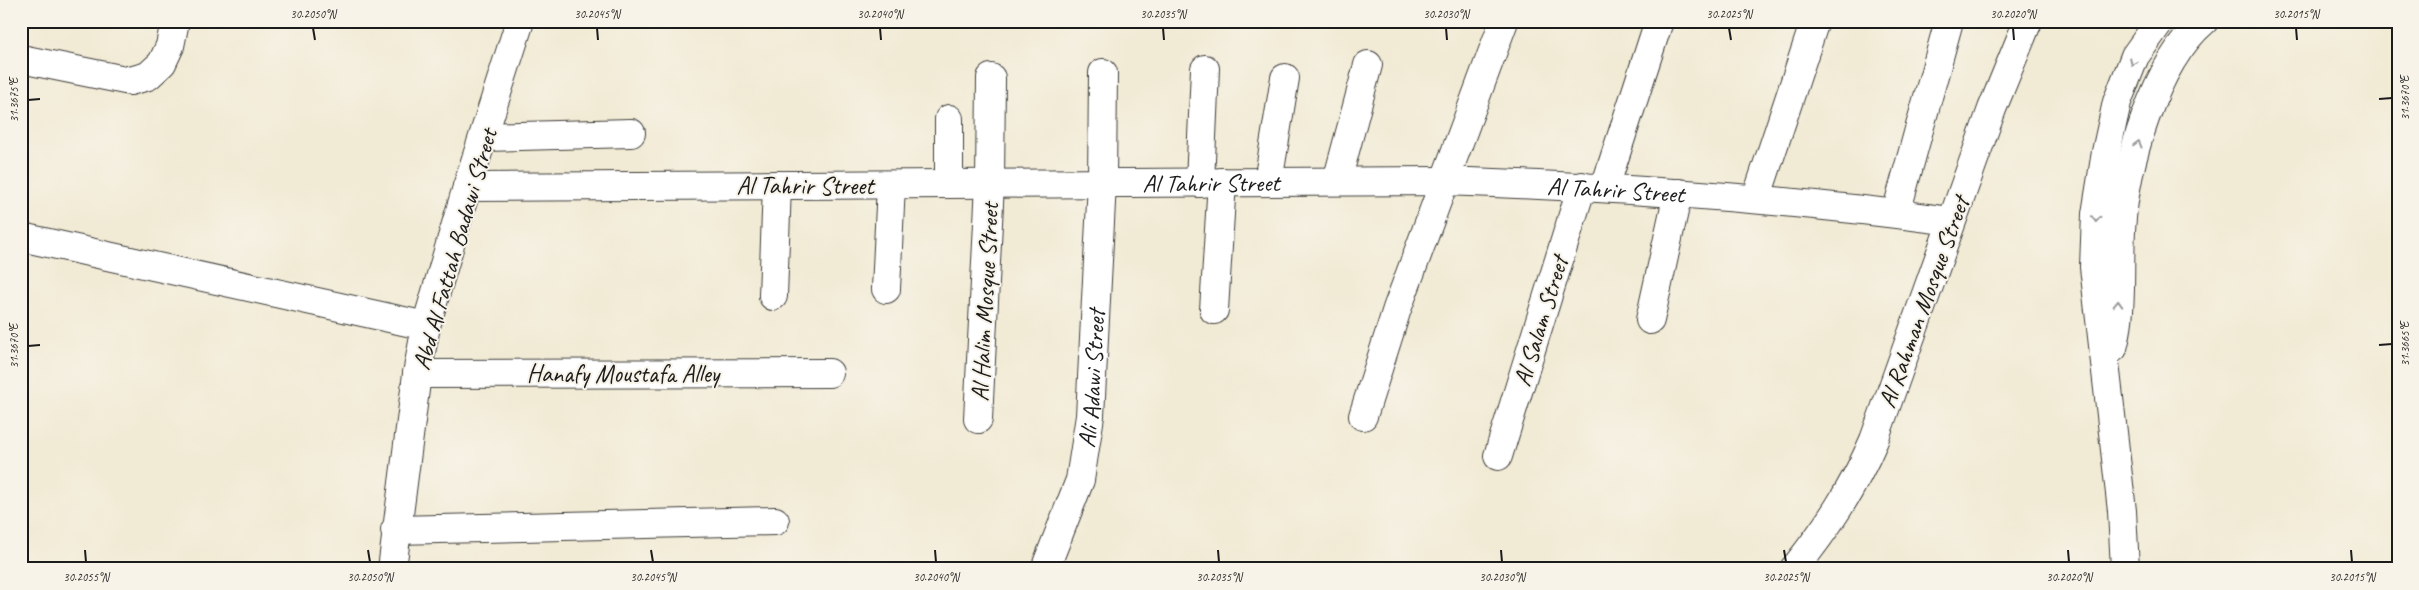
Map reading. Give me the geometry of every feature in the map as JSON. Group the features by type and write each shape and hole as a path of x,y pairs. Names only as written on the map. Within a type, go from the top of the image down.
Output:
{"street":[{"path":"21,59 130,81 148,76 162,63 170,46 175,21"},
{"name":"Abd Al Fattah Badawi Street","path":"392,569 395,530 417,374 426,326 467,187 520,21"},
{"path":"1363,416 1397,308 1504,21"},
{"name":"Al Salam Street","path":"1498,456 1593,186 1659,21"},
{"path":"1756,200 1815,21"},
{"path":"1896,213 1949,21"},
{"name":"Al Rahman Mosque Street","path":"1794,569 1836,514 1858,477 1874,440 1992,109 2028,21"},
{"path":"2125,569 2122,511 2094,267 2096,214 2106,152 2117,102 2135,56 2160,21"},
{"path":"2107,369 2115,339 2119,308 2121,227 2129,178 2142,129 2154,93 2172,59 2195,29 2204,21"},
{"path":"1337,181 1368,65"},
{"path":"1205,69 1211,182 1214,310"},
{"name":"Ali Adawi Street","path":"1045,569 1080,480 1090,416 1102,183 1103,73"},
{"name":"Al Halim Mosque Street","path":"978,420 990,184 991,78"},
{"path":"1268,182 1285,78"},
{"path":"950,119 950,184"},
{"path":"484,137 632,133"},
{"name":"Al Tahrir Street","path":"467,187 1444,181 1593,186 1896,213 1951,221"},
{"path":"773,296 777,185"},
{"path":"886,290 891,185"},
{"path":"1650,320 1678,193"},
{"path":"21,237 426,326"},
{"name":"Hanafy Moustafa Alley","path":"417,374 829,373"},
{"path":"395,530 775,520"}]}
